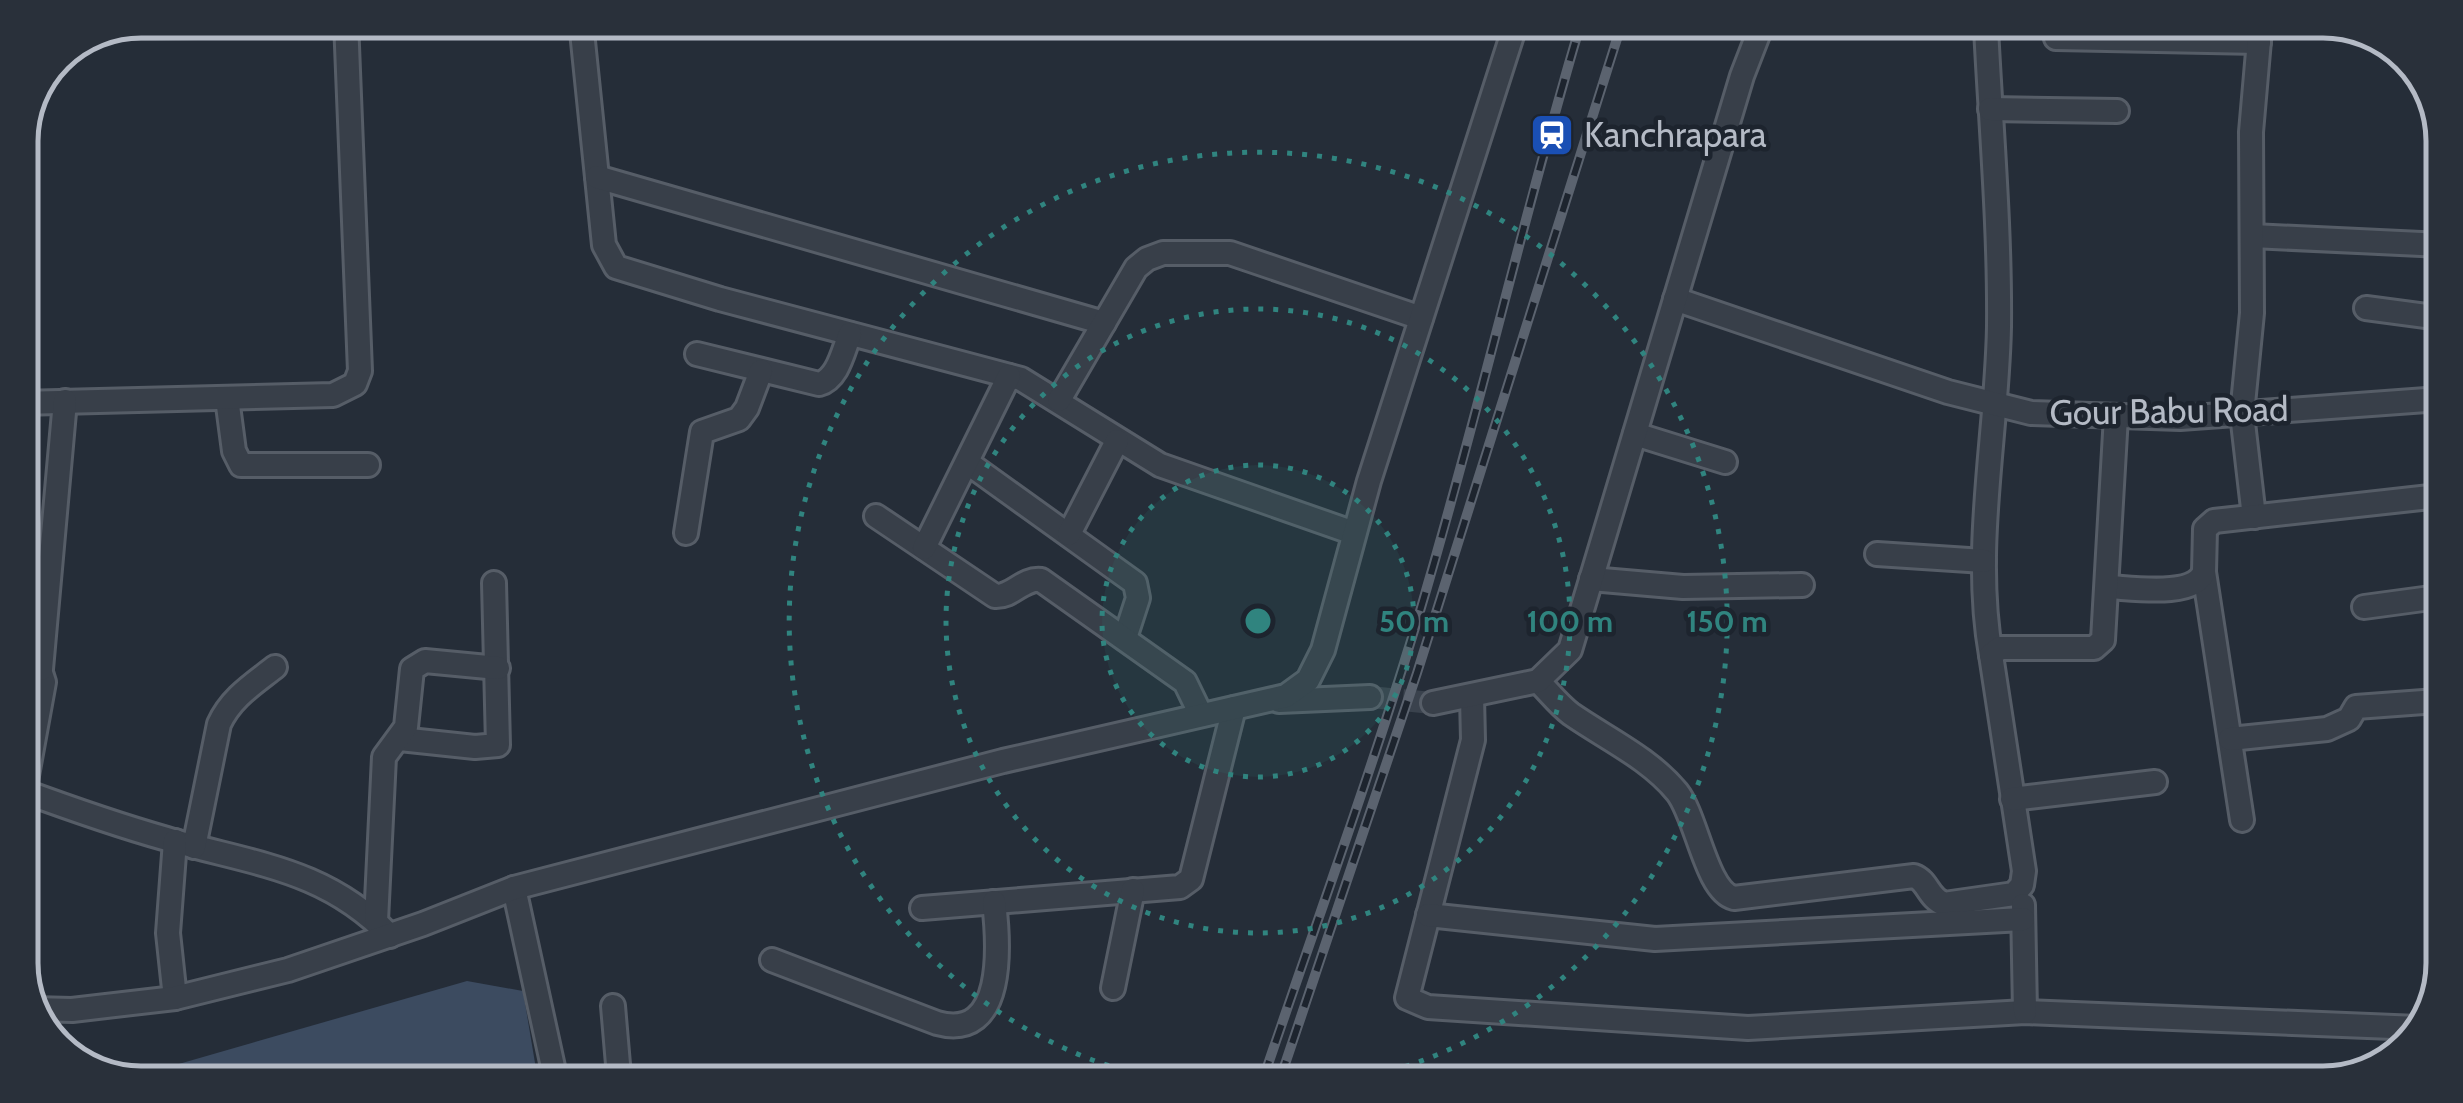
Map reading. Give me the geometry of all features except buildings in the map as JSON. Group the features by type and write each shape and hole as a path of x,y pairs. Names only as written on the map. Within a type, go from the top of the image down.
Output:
{"street":[{"path":"38,402 333,395 355,384 360,372 347,38"},
{"path":"584,38 604,246 616,266 720,299 1009,376 1059,400 1117,441 1198,480 1354,533"},
{"path":"48,1009 72,1010 174,998 288,970 383,928 514,888 1003,762 1286,696 1308,680 1323,650 1354,533 1510,38"},
{"path":"1433,703 1538,681 1570,650 1742,76 1757,38"},
{"path":"1986,38 1999,325 1984,618 2024,871 2025,1012"},
{"path":"2254,517 2242,414 2252,313 2251,132 2259,38"},
{"path":"1990,109 2117,111"},
{"path":"597,177 1104,323"},
{"path":"2252,236 2425,245"},
{"path":"1059,400 1136,268 1147,258 1163,253 1230,253 1421,318"},
{"name":"Gour Babu Road","path":"1675,299 1995,406 2030,413 2180,418 2425,399"},
{"path":"2366,308 2425,316"},
{"path":"696,354 810,384 827,382 850,334"},
{"path":"686,533 702,432 738,419 747,408 761,371"},
{"path":"924,548 1009,376"},
{"path":"227,398 234,451 242,466 368,465"},
{"path":"38,605 65,401"},
{"path":"1991,655 2000,648 2094,648 2105,633 2116,416"},
{"path":"1635,434 1725,462"},
{"path":"1069,534 1117,441"},
{"path":"968,463 1136,583 1138,598 1125,638"},
{"path":"2242,820 2204,572 2204,536 2209,524 2425,498"},
{"path":"876,516 995,596 1005,596 1028,580 1041,580 1185,682 1201,715"},
{"path":"1876,554 1984,562"},
{"path":"2108,587 2186,587 2199,582 2204,572"},
{"path":"1591,579 1683,587 1802,585"},
{"path":"400,738 498,746 494,582"},
{"path":"2364,607 2426,600"},
{"path":"383,928 384,756 406,727 412,669 420,662 498,668"},
{"path":"174,998 168,932 185,844 225,710 275,668"},
{"path":"38,675 44,682 38,721"},
{"path":"1538,681 1567,711 1652,767 1678,794 1693,818 1714,882 1725,896 1914,876 1936,901 1952,905 2014,894 2022,885"},
{"path":"1472,696 1472,740 1407,998 1428,1007 1748,1028 2025,1012 2402,1027"},
{"path":"1261,702 1370,697"},
{"path":"2230,739 2327,729 2349,720 2356,706 2426,702"},
{"path":"922,908 1180,886 1191,879 1234,708"},
{"path":"2012,799 2154,782"},
{"path":"38,796 185,844 304,876 354,902 383,928"},
{"path":"514,888 553,1066"},
{"path":"1113,988 1134,890"},
{"path":"772,960 936,1024 962,1026 975,1019 991,995 999,958 994,902"},
{"path":"1428,915 1655,939 2023,919"},
{"path":"613,1006 618,1066"}],"water":[{"path":"467,981 523,991 536,1066 172,1066"}],"tunnel":[{"path":"1370,697 1433,703"}],"railway":[{"path":"1267,1066 1420,611 1577,38"},
{"path":"1284,1066 1417,673 1617,38"}],"place":[{"name":"Kanchrapara","path":"1552,135"}]}
